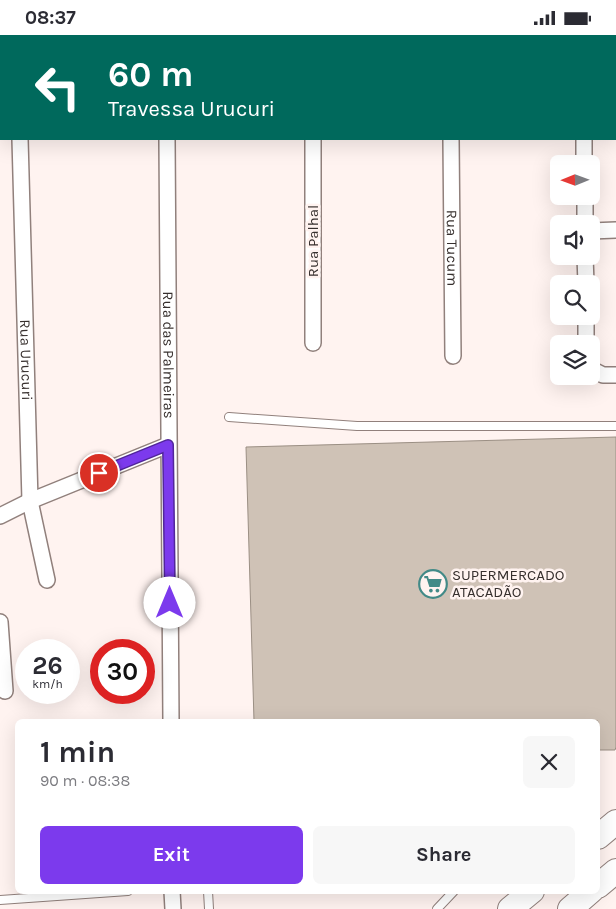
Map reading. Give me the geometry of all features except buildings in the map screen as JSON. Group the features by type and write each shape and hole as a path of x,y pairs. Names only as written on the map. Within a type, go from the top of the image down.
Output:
{"main road":[{"path":"600,835 616,822"},
{"path":"600,884 616,871"},
{"path":"510,909 528,894"},
{"path":"570,909 588,894"}],"street":[{"name":"Rua Urucuri","path":"20,140 30,501 47,580"},
{"name":"Rua das Palmeiras","path":"167,140 171,719"},
{"name":"Rua Palhal","path":"313,140 313,343"},
{"name":"Rua Tucum","path":"452,140 453,357"},
{"path":"584,140 584,155"},
{"path":"600,231 616,231"},
{"path":"600,374 616,375"},
{"path":"0,516 30,501 168,445"},
{"path":"0,622 5,691"},
{"path":"172,894 173,909"}],"lane":[{"path":"229,417 356,426 616,426"},
{"path":"0,900 85,894"},
{"path":"208,894 209,909"},
{"path":"437,909 451,894"}],"place":[{"name":"SUPERMERCADO ATACADÃO","path":"433,584"}],"route":[{"path":"99,473 168,445 170,603"}]}
